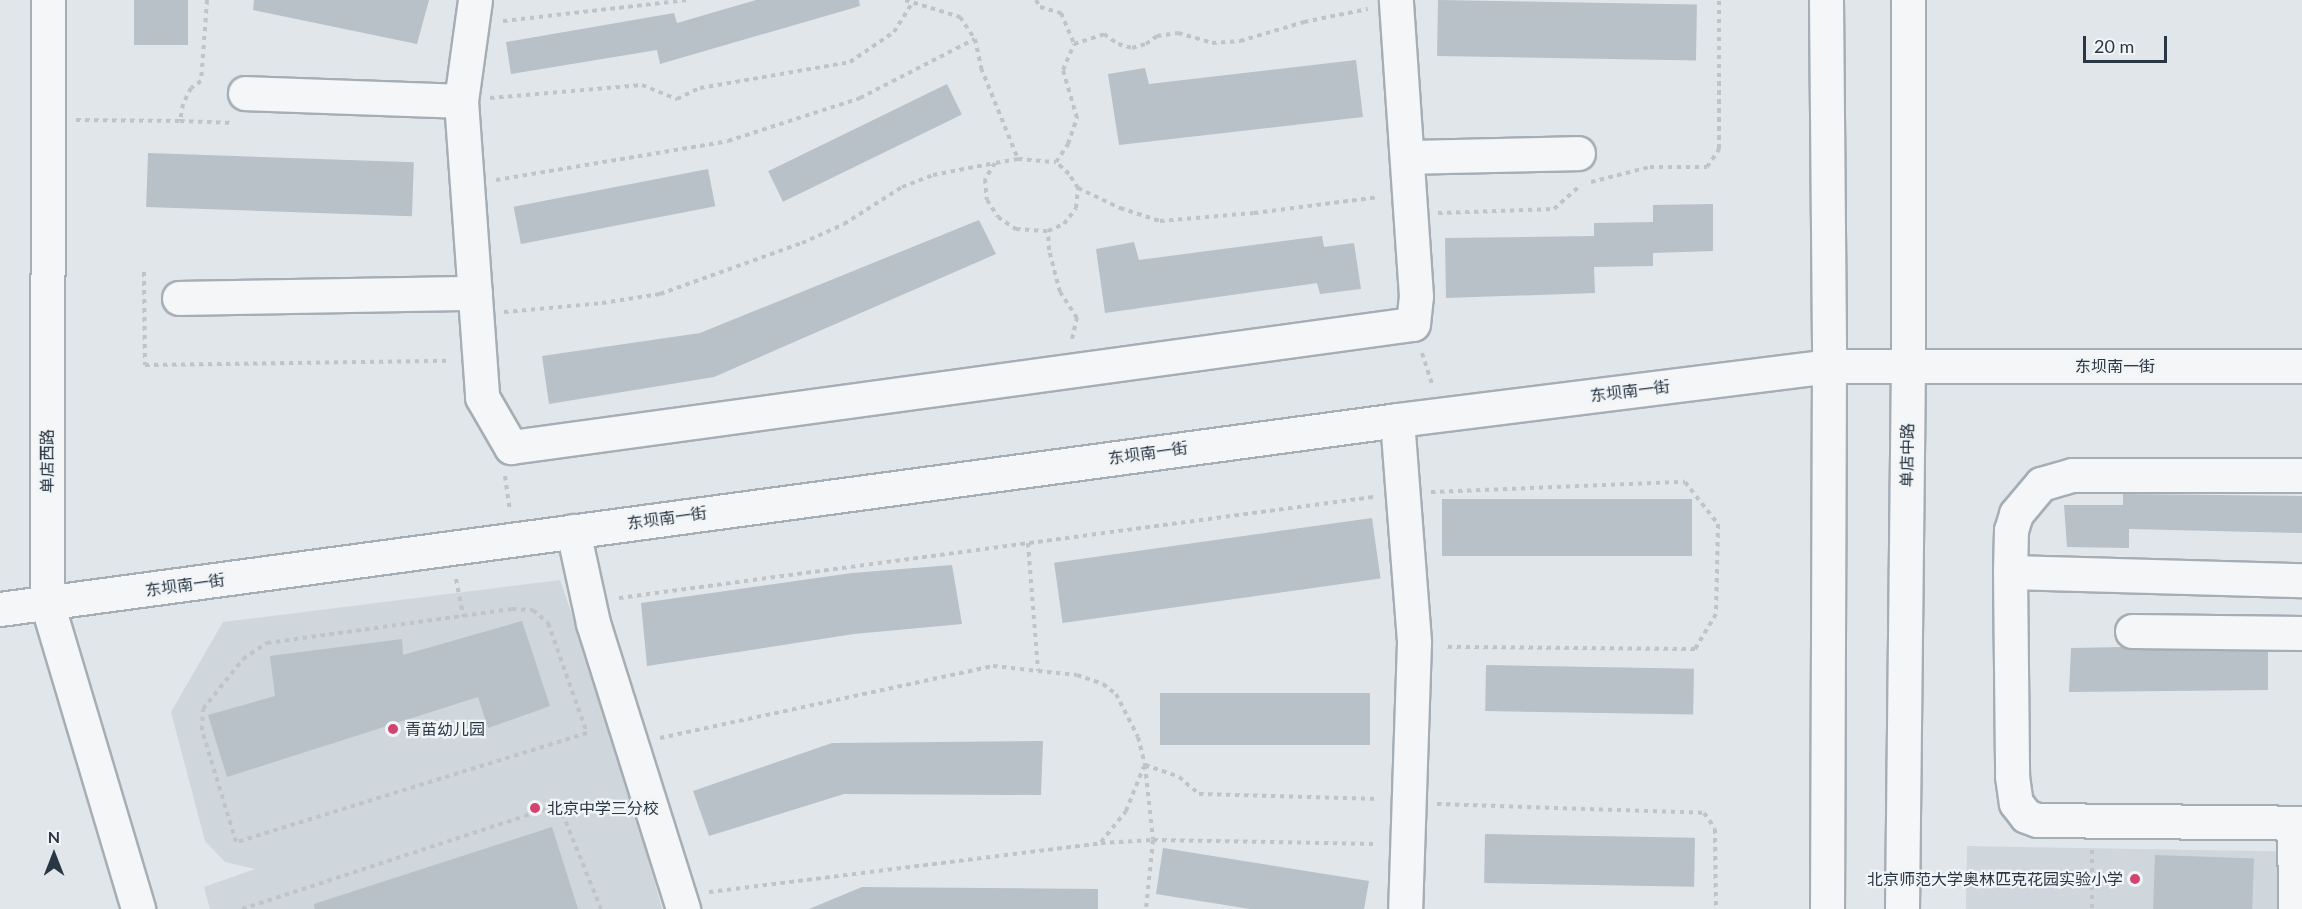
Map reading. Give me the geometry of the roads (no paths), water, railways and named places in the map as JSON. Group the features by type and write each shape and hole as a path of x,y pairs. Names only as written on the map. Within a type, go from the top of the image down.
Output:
{"street":[{"name":"单店西路","path":"48,0 47,603 138,909"},
{"path":"1826,0 1829,366 1827,909"},
{"name":"单店中路","path":"1902,909 1908,366 1908,0"},
{"path":"474,12 461,100 482,397 511,447 1413,324 1416,296 1396,2"},
{"path":"245,93 461,100"},
{"path":"1407,157 1578,153"},
{"path":"179,298 475,304"},
{"name":"东坝南一街","path":"0,609 1442,414 1829,366 2302,366"},
{"path":"1397,420 1414,642 1405,909"},
{"path":"2295,909 2298,823 2037,820 2026,816 2016,803 2013,784 2010,572 2011,530 2016,514 2041,484 2072,474 2302,475"},
{"path":"573,531 589,602 681,902"},
{"path":"2010,572 2302,580"},
{"path":"2132,631 2302,633"}],"place":[{"name":"青苗幼儿园","path":"393,729"},
{"name":"北京中学三分校","path":"535,808"},
{"name":"北京师范大学奥林匹克花园实验小学","path":"2135,879"}]}
